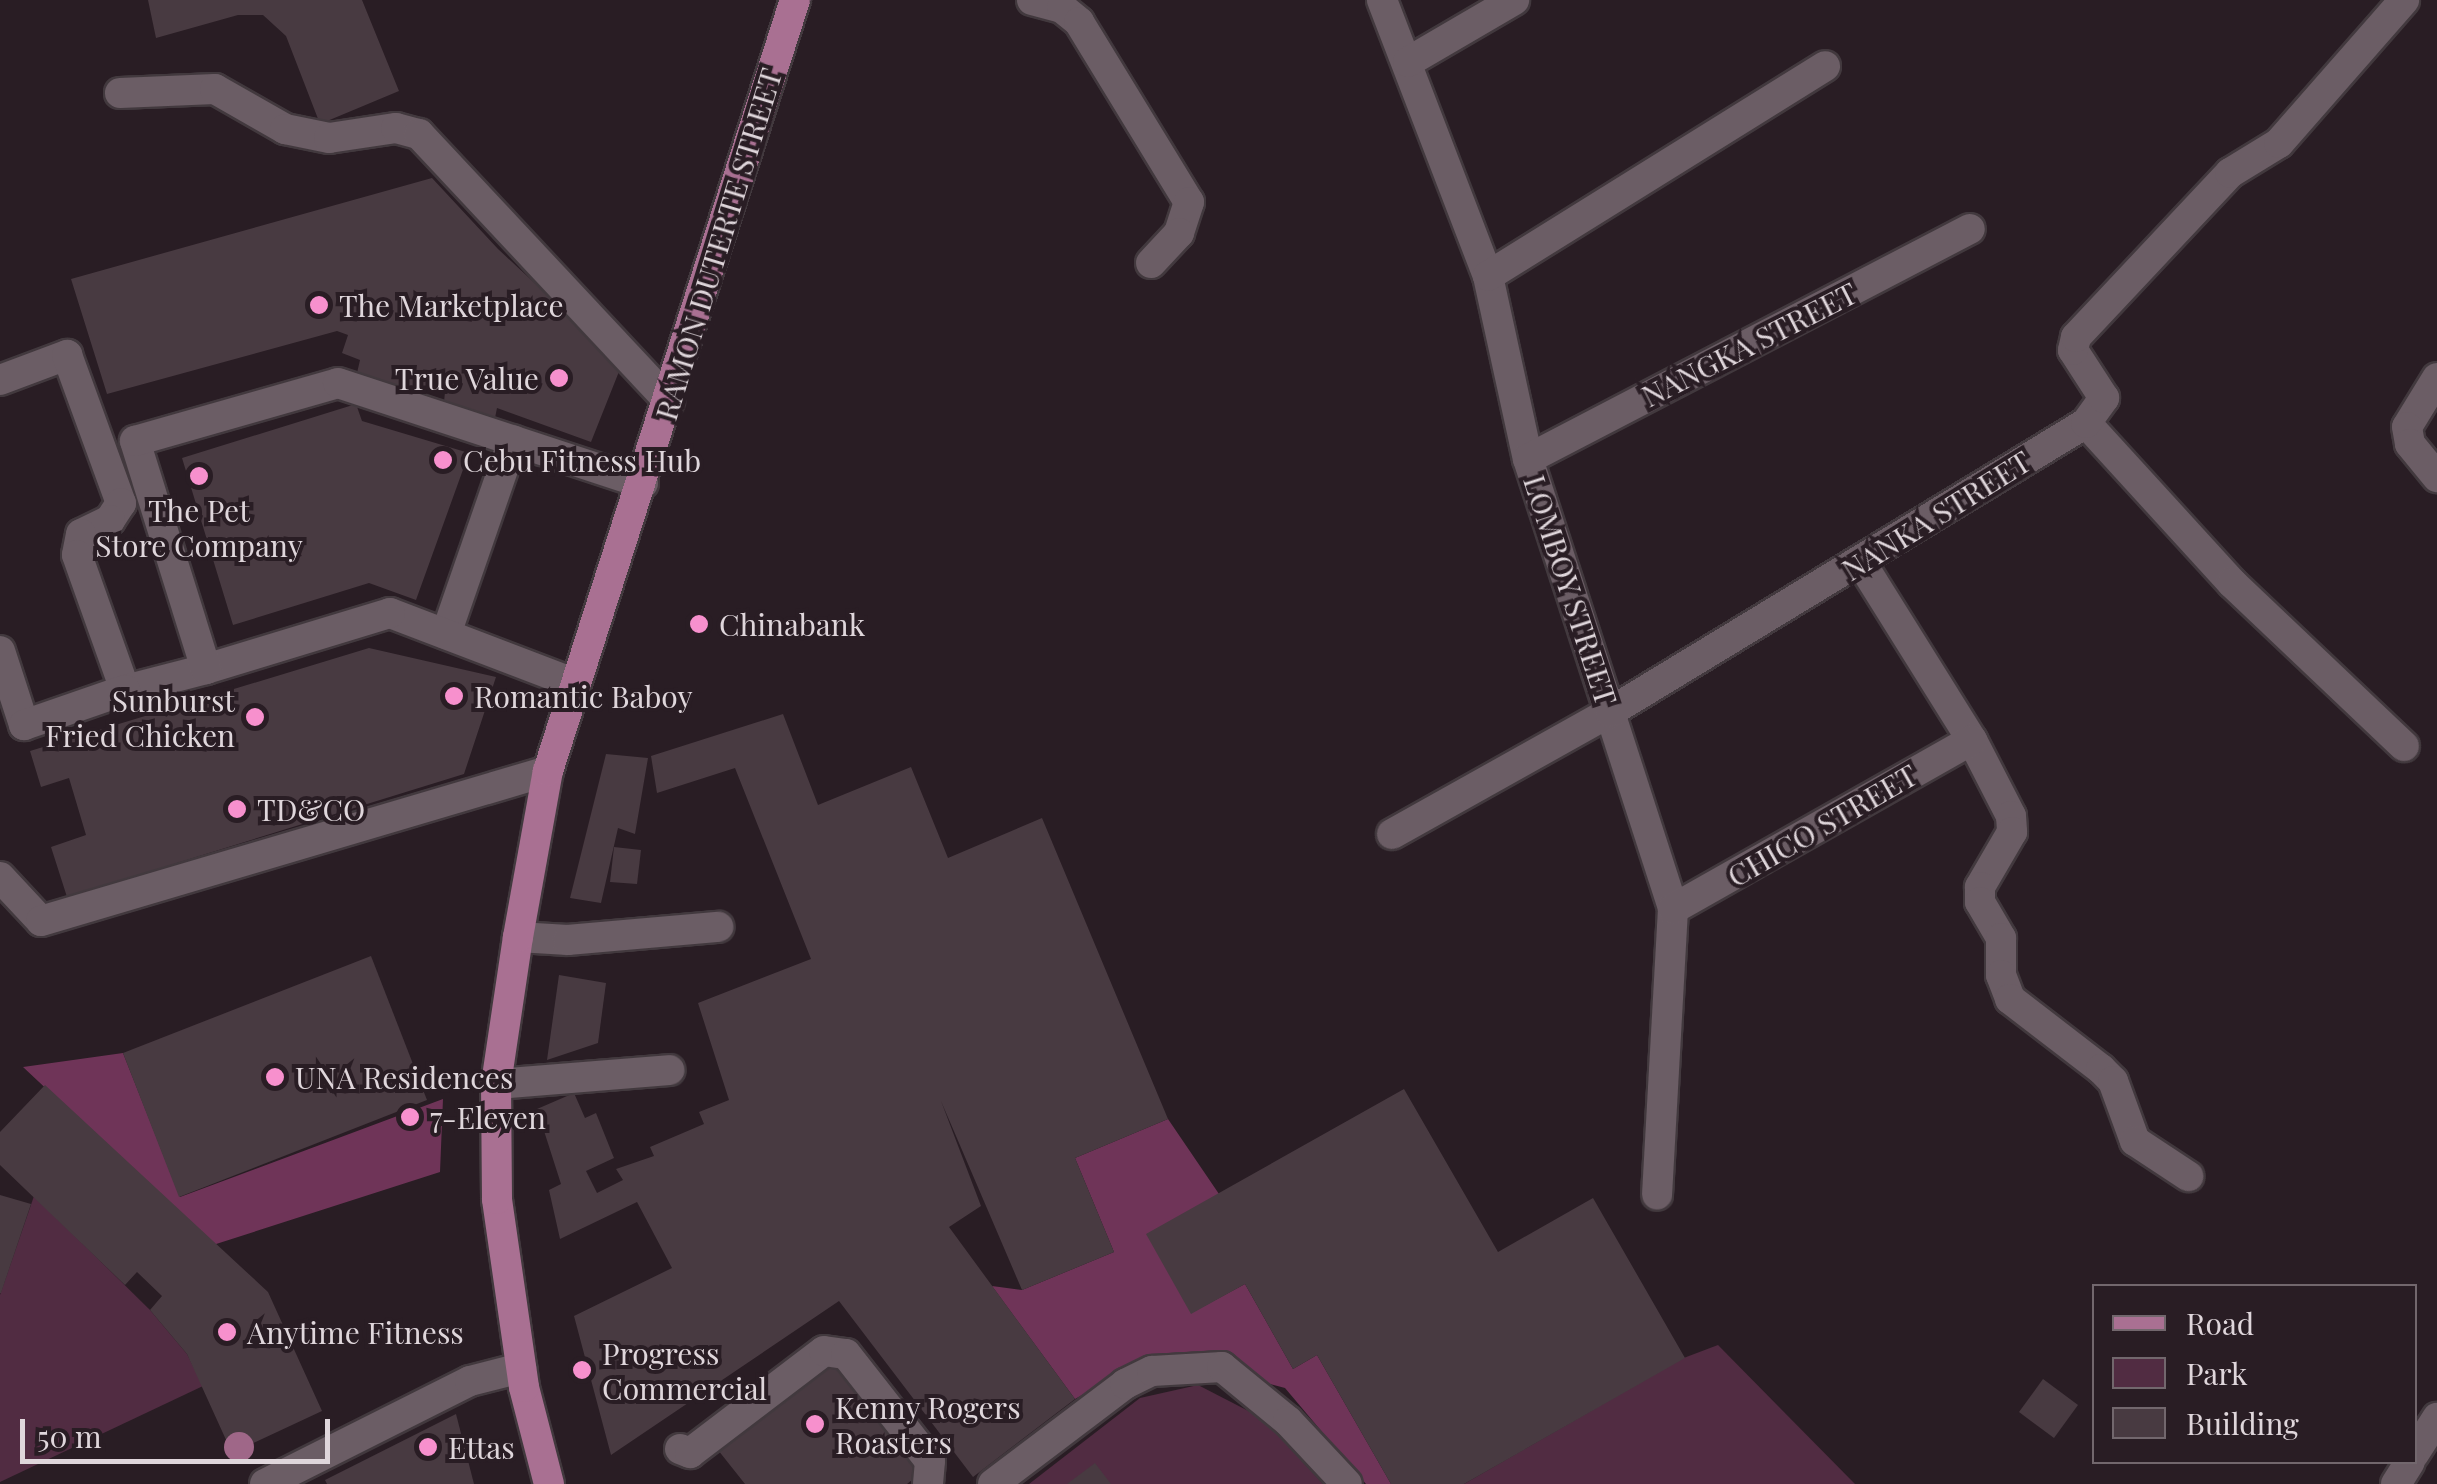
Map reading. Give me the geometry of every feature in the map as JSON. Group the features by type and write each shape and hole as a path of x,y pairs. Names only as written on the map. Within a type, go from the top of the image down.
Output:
{"main road":[{"name":"RAMON DUTERTE STREET","path":"549,1484 521,1368 497,1199 496,1084 518,937 548,772 795,0"}],"street":[{"path":"1032,0 1063,4 1078,22 1122,87 1189,202 1178,233 1151,262"},
{"name":"LOMBOY STREET","path":"1382,0 1488,276 1528,459 1673,909 1657,1195"},
{"path":"1408,62 1514,0"},
{"path":"2404,0 2279,143 2230,173 2076,337 2073,350 2104,398 2086,422 2232,582 2404,746"},
{"path":"1488,276 1825,66"},
{"path":"120,92 215,89 285,129 329,138 396,128 419,134 669,401"},
{"name":"NANGKA STREET","path":"1528,459 1970,229"},
{"path":"0,380 67,355 121,504 110,520 81,534 77,555 125,690"},
{"path":"2437,378 2406,428 2420,459 2437,476"},
{"path":"101,453 338,382 643,483"},
{"name":"NANKA STREET","path":"1392,834 1610,712 2086,422"},
{"path":"446,634 512,440"},
{"path":"135,442 206,669"},
{"path":"1860,562 1972,740 2012,816 2012,832 1980,887 1980,902 2001,938 2001,974 2010,999 2101,1068 2114,1082 2135,1141 2188,1176"},
{"path":"0,652 24,726 125,690 390,613 576,684"},
{"name":"CHICO STREET","path":"1673,909 1972,740"},
{"path":"0,877 41,920 548,772"},
{"path":"518,937 568,940 718,927"},
{"path":"496,1084 668,1070"},
{"path":"680,1449 690,1453 824,1351 846,1354 930,1461 928,1484"},
{"path":"994,1484 1125,1384 1152,1371 1222,1367 1288,1421 1347,1484"},
{"path":"265,1484 470,1381 521,1368"},
{"path":"2417,1449 2437,1418"}],"green space":[{"path":"34,1196 150,1310 187,1354 203,1386 0,1482 0,1295"},
{"path":"1718,1345 1855,1484 1464,1484 1681,1359"},
{"path":"1198,1385 1262,1418 1323,1484 1029,1484 1140,1398"}],"shaded area":[{"path":"123,1053 180,1197 443,1099 440,1172 213,1245 23,1067"},
{"path":"1168,1119 1219,1194 1191,1313 1245,1284 1293,1369 1317,1355 1391,1484 1366,1484 1285,1388 1156,1354 1075,1399 992,1286 1022,1290 1114,1252 1075,1158"}],"building":[{"path":"148,0 362,0 399,91 320,124 286,36 263,15 238,15 156,38"},
{"name":"The Marketplace","path":"432,178 498,249 622,364 591,442 497,408 495,418 444,402 445,392 426,387 422,394 357,373 360,360 342,353 348,335 337,331 107,394 71,279"},
{"path":"356,404 362,421 469,453 416,600 369,583 233,625 182,458"},
{"path":"369,648 496,677 464,774 67,897 51,847 86,835 69,778 41,787 30,751"},
{"path":"783,714 818,805 911,767 948,858 1042,818 1168,1119 1075,1158 1114,1252 1022,1290 941,1101 981,1206 949,1227 1075,1399 973,1477 839,1301 611,1455 574,1316 672,1268 637,1202 560,1239 549,1190 561,1184 537,1109 574,1093 585,1118 596,1113 614,1158 586,1171 597,1193 623,1180 616,1169 654,1156 650,1147 704,1124 699,1112 729,1100 698,1003 811,959 735,768 657,793 651,756"},
{"path":"606,754 648,758 635,834 618,828 601,903 570,898"},
{"path":"614,847 641,850 637,884 610,882"},
{"name":"UNA Residences","path":"371,956 427,1100 179,1197 123,1053"},
{"path":"559,975 606,983 598,1043 547,1060"},
{"path":"45,1085 268,1292 322,1411 232,1453 187,1354 150,1310 162,1296 137,1272 125,1285 0,1165 0,1132"},
{"path":"1404,1089 1498,1252 1593,1198 1685,1358 1464,1484 1391,1484 1317,1355 1293,1369 1245,1284 1191,1314 1146,1234"},
{"path":"0,1195 31,1204 1,1293 0,1293"},
{"name":"Kenny Rogers Roasters","path":"797,1352 814,1375 831,1362 893,1441 917,1422 944,1454 907,1484 745,1484 718,1450 772,1407 754,1384"},
{"path":"2043,1379 2078,1405 2054,1438 2019,1412"},
{"name":"Ettas","path":"456,1414 474,1484 327,1484 325,1480"},
{"path":"1095,1463 1111,1484 1067,1484"}],"place":[{"name":"The Marketplace","path":"319,305"},
{"name":"True Value","path":"559,378"},
{"name":"Cebu Fitness Hub","path":"443,460"},
{"name":"The Pet Store Company","path":"199,476"},
{"name":"Chinabank","path":"699,624"},
{"name":"Romantic Baboy","path":"454,696"},
{"name":"Sunburst Fried Chicken","path":"255,717"},
{"name":"TD&CO","path":"237,809"},
{"name":"UNA Residences","path":"275,1077"},
{"name":"7-Eleven","path":"410,1117"},
{"name":"Anytime Fitness","path":"227,1332"},
{"name":"Progress Commercial","path":"582,1370"},
{"name":"Kenny Rogers Roasters","path":"815,1424"},
{"name":"Ettas","path":"428,1447"}]}
